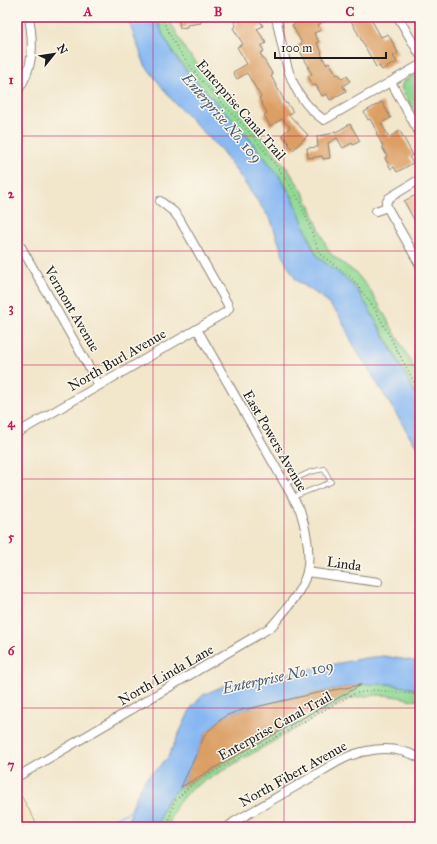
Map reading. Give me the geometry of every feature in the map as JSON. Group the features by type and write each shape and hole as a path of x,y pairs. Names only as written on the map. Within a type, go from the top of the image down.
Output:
{"street":[{"path":"17,92 25,78 32,57 33,37 29,17"},
{"path":"276,17 285,61 291,79 303,98 317,115 324,120 420,65"},
{"path":"398,17 420,55"},
{"path":"390,82 420,134"},
{"path":"420,180 389,198 386,203 420,265"},
{"name":"North Burl Avenue","path":"17,432 197,329 226,312 229,308 180,220 174,212 160,201"},
{"path":"376,211 387,207"},
{"name":"Vermont Avenue","path":"21,247 100,385"},
{"name":"East Powers Avenue","path":"197,329 300,510 307,541 307,572"},
{"name":"Linda","path":"307,572 378,582"},
{"name":"North Linda Lane","path":"17,778 271,627 298,593 307,572"},
{"name":"North Fibert Avenue","path":"228,827 234,822 334,764 358,753 385,748 412,753 420,758"},
{"path":"17,800 32,827"}],"lane":[{"path":"285,484 310,472 324,469 331,482 293,497"}],"path":[{"name":"Enterprise Canal Trail","path":"162,17 167,29 188,64 259,143 285,178 303,210 321,255 352,278 375,309 420,393"},
{"name":"Enterprise Canal Trail","path":"167,827 174,802 192,784 353,694 375,690 420,695"}],"green space":[{"path":"156,17 168,17 186,51 239,109 287,168 303,192 328,250 333,256 356,273 378,303 420,378 420,402 381,329 359,293 319,258 313,248 293,198 279,176 239,126 177,59 163,35"},
{"path":"420,72 420,122 401,88 403,82"},
{"path":"362,684 389,684 420,690 420,701 395,696 380,695 347,699 196,786 186,794 178,804 172,814 169,827 158,827 164,806 178,789"}],"water":[{"name":"Enterprise No. 109","path":"127,17 156,17 163,35 177,59 239,126 279,176 293,198 313,248 319,258 349,281 359,293 420,402 420,450 416,446 354,346 339,315 323,298 296,280 285,261 271,220 222,151 173,101 145,65"},
{"name":"Enterprise No. 109","path":"384,656 420,662 420,690 389,684 361,684 238,711 225,716 206,733 184,781 165,803 158,827 128,827 132,807 139,790 146,778 168,757 191,708 203,695 223,686 365,658"}],"building":[{"path":"178,17 200,17 201,23 187,25 187,27 180,28"},
{"path":"241,17 258,17 263,26 257,29 266,43 261,46 264,51 260,53 273,75 271,76 286,104 287,103 293,112 289,115 308,135 293,150 282,135 290,127 282,119 270,126 264,115 267,113 259,98 261,97 247,73 237,79 233,72 247,64 237,47 243,44 233,28 236,26 234,21"},
{"path":"293,17 317,17 321,23 318,25 321,30 314,33 319,42 317,43 326,64 329,62 337,75 339,74 342,79 347,76 350,81 343,86 346,91 330,100 327,94 322,96 316,85 313,86 308,76 312,74 297,46 302,43 292,25 297,23"},
{"path":"349,17 370,17 381,37 388,34 398,53 393,56 397,62 382,70 379,66 376,67"},
{"path":"382,102 391,118 381,123 389,137 400,131 413,155 409,157 413,163 397,172 394,167 391,169 385,158 387,156 376,133 377,132 370,119 368,120 364,112"},
{"path":"350,124 360,141 343,148 337,138 328,143 330,158 323,159 322,156 308,158 307,148 318,147 317,136 336,132"},
{"path":"420,193 420,231 404,201"},
{"path":"361,685 181,787 206,733 225,716 238,711 317,693"}],"waterway":[{"path":"95,827 133,810"}]}
